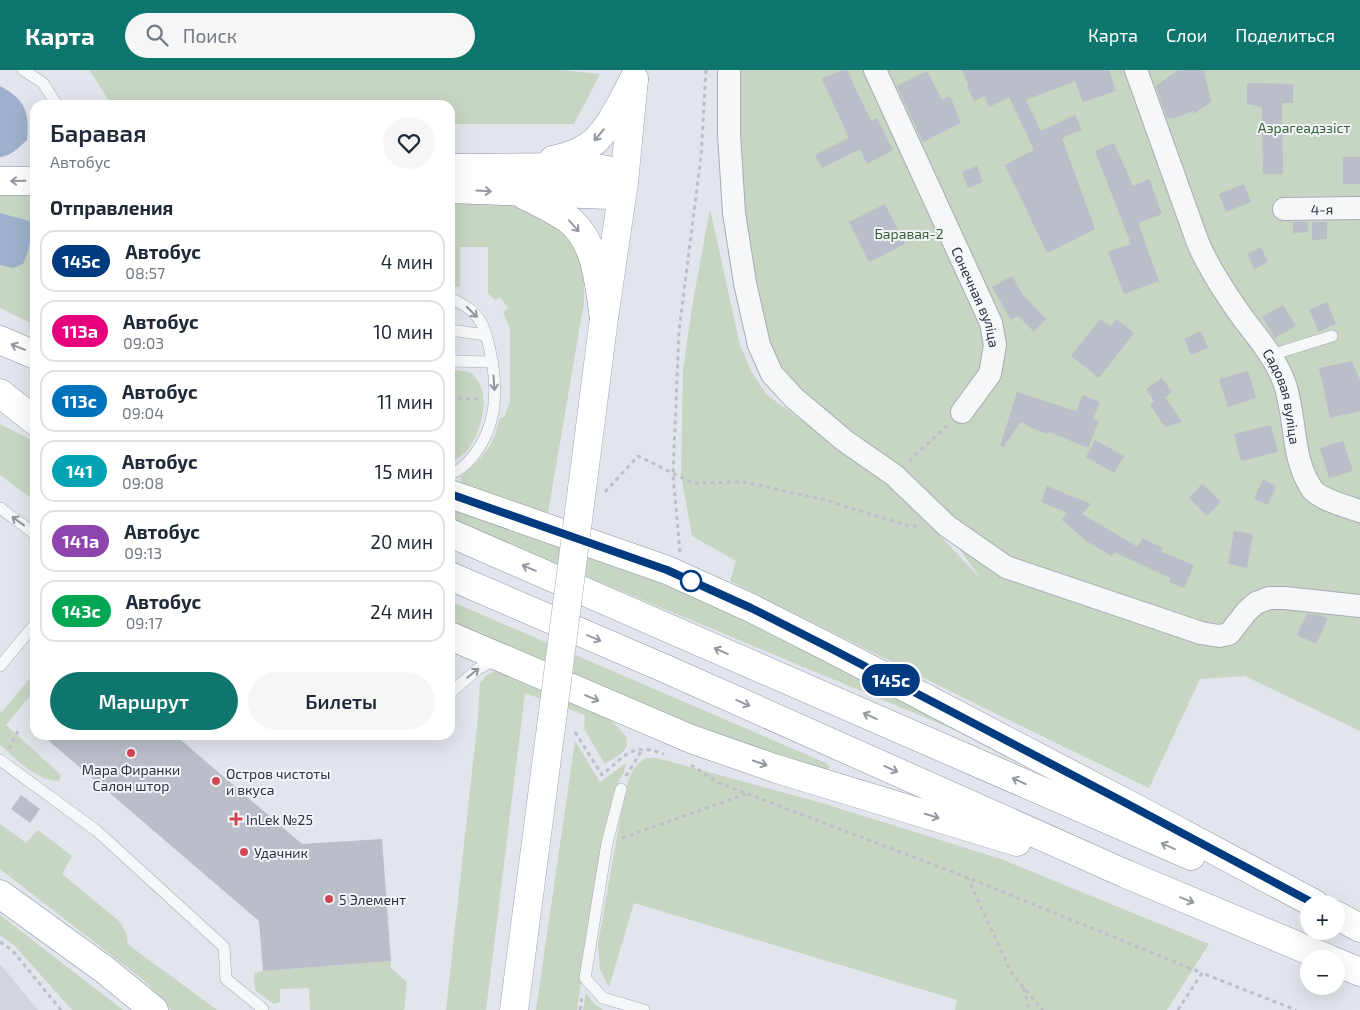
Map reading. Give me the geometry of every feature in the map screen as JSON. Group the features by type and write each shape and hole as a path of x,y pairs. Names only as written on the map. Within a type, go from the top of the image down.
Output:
{"main road":[{"path":"518,180 560,158 584,150 597,139 610,121 634,74"},
{"path":"514,1010 563,730 594,490 604,318 624,182 634,74"},
{"path":"455,188 518,180 589,167 608,170 624,182"},
{"path":"455,169 518,180 546,206 569,220 581,235 591,253 604,318"},
{"path":"0,181 30,181"},
{"path":"0,340 30,353"},
{"path":"0,388 30,400"},
{"path":"0,393 30,417"},
{"path":"455,496 667,570 751,608 1122,800 1300,896"},
{"path":"455,535 1300,903"},
{"path":"455,578 666,669 1126,874 1308,950"},
{"path":"455,638 690,739 777,769 1126,874"},
{"path":"0,894 105,970 154,1010"},
{"path":"1345,922 1360,929"},
{"path":"1345,966 1360,972"}],"street":[{"path":"729,70 729,134 734,213 745,283 759,345 772,374 794,398 845,441 894,475 947,526 1006,567 1201,633 1219,636 1229,634 1247,611 1256,603 1269,598 1360,606"},
{"name":"Сонечная вуліца","path":"875,70 991,323 995,345 990,374 962,412"},
{"name":"Садовая вуліца","path":"1136,70 1208,267 1225,294 1270,355 1283,379 1290,404 1300,463 1313,491 1329,500 1360,511"},
{"name":"4-я","path":"1284,209 1360,208"}],"lane":[{"path":"23,70 43,83 54,100"},
{"path":"455,301 469,308 481,321 492,362 495,400 492,421 483,443 470,459 455,472"},
{"path":"455,331 486,335"},
{"path":"1270,355 1332,336"},
{"path":"455,361 492,362"},
{"path":"0,508 30,530"},
{"path":"0,666 30,630"},
{"path":"0,646 10,654"},
{"path":"455,689 478,669 499,658"},
{"path":"0,760 97,831 224,947 226,979 263,1009"},
{"path":"621,789 607,843 585,978 603,998 644,1010"}],"path":[{"path":"680,554 673,474 680,331 701,156 706,70"},
{"path":"455,398 495,400"},
{"path":"894,475 962,412"},
{"path":"594,490 638,456 693,483 744,482 825,500 909,526 947,526"},
{"path":"563,730 602,774 630,751 655,751 672,757"},
{"path":"628,772 642,750"},
{"path":"687,763 719,783 746,794 842,828 1296,1010"},
{"path":"607,843 746,794"},
{"path":"966,877 1012,974 1043,1010"},
{"path":"0,942 12,950 61,1010"},
{"path":"1178,1010 1202,973"},
{"path":"1023,988 1029,1010"}],"shaded area":[{"path":"0,964 38,1010 0,1010"}],"green space":[{"path":"89,70 560,70 600,74 574,124 455,124 455,100 109,100"},
{"path":"735,70 1360,70 1360,731 1245,676 1200,679 1149,788 730,581 736,561 692,536 681,475 683,370 693,301 710,209 740,345 751,371 767,395 894,487 981,579 908,477 800,394 781,372 765,343 740,212"},
{"path":"0,187 30,188 30,221 0,213"},
{"path":"455,202 507,204 524,207 571,236 584,271 584,302 548,513 462,484 461,477 490,445 500,418 504,417 510,402 510,328 503,312 508,308 500,297 495,300 488,293 488,247 460,247 460,287 455,286"},
{"path":"30,221 30,323 0,308 1,266"},
{"path":"455,370 465,371 473,375 479,382 484,402 480,425 471,445 455,459"},
{"path":"0,424 30,439 30,497 0,475"},
{"path":"455,503 534,529 743,615 996,747 455,522"},
{"path":"455,603 826,763 829,766 827,771 721,737 455,623"},
{"path":"503,668 602,711 626,736 627,746 623,752 605,764 584,729 585,715 525,693 486,1010 446,1010 478,717 480,683 487,675"},
{"path":"30,678 30,696 6,725 61,775 59,781 42,777 35,773 20,763 0,745 0,711 2,712"},
{"path":"575,741 600,782 626,763 624,772 616,787 596,882 577,1010 536,1010"},
{"path":"649,758 657,758 822,803 1001,859 1209,944 1167,1010 955,1010 957,1000 634,903 609,987 600,969 598,944 625,791 636,766 639,762"},
{"path":"0,824 26,843 38,830 72,856 62,874 120,922 127,934 127,942 130,946 217,1010 171,1010 146,982 0,869"},
{"path":"0,915 123,1010 72,1010 15,946 0,935"},
{"path":"391,961 391,968 407,982 404,1010 310,1010 309,988 280,989 280,1002 274,1004 255,990 254,973 263,971"},
{"path":"586,992 593,1003 603,1010 583,1010"}],"water":[{"path":"0,86 15,96 24,107 28,130 27,140 12,153 0,157"},
{"path":"0,213 30,221 30,243 23,264 13,268 0,265"}],"building":[{"path":"842,70 847,70 871,121 877,118 893,150 867,164 860,149 822,168 815,155 849,138 822,79"},
{"path":"962,70 1109,70 1116,91 1083,102 1075,81 1026,100 1041,131 1075,115 1082,130 1062,138 1095,229 1047,253 1005,165 1034,150 1009,97 989,107 984,96 974,101"},
{"path":"1178,70 1204,70 1211,102 1194,114 1193,111 1172,119 1167,118 1156,86"},
{"path":"927,71 942,100 950,96 961,123 923,142 897,86"},
{"path":"1247,83 1293,84 1293,103 1282,103 1283,174 1263,174 1262,107 1247,104"},
{"path":"1114,143 1133,186 1149,179 1162,214 1138,223 1159,281 1124,294 1108,252 1131,244 1095,151"},
{"path":"1343,157 1360,157 1360,184 1343,184"},
{"path":"977,166 983,182 968,188 962,172"},
{"path":"1244,184 1251,202 1226,212 1219,194"},
{"path":"885,204 905,244 869,262 849,222"},
{"path":"1293,222 1308,222 1308,232 1293,233"},
{"path":"1312,222 1327,222 1327,239 1312,240"},
{"path":"1261,247 1268,262 1254,269 1247,254"},
{"path":"1012,276 1023,295 1046,319 1034,332 1018,316 1011,320 992,287"},
{"path":"1327,302 1336,324 1319,332 1309,310"},
{"path":"1283,305 1296,326 1275,338 1262,317"},
{"path":"1100,319 1111,327 1116,319 1134,333 1099,378 1071,356"},
{"path":"1201,331 1208,348 1191,355 1184,339"},
{"path":"1352,361 1360,380 1360,411 1330,418 1319,368"},
{"path":"1248,371 1256,398 1228,407 1219,379"},
{"path":"1162,378 1172,392 1165,397 1182,422 1165,427 1150,405 1154,401 1146,389"},
{"path":"1017,392 1076,411 1083,395 1100,402 1093,419 1099,421 1088,448 1049,432 1048,434 1036,430 1021,422 1003,447 1000,446"},
{"path":"1271,425 1278,452 1241,461 1234,434"},
{"path":"1095,440 1124,456 1114,473 1086,457"},
{"path":"1343,441 1353,471 1329,478 1320,448"},
{"path":"1263,479 1276,486 1268,505 1254,499"},
{"path":"1202,484 1221,502 1207,516 1189,498"},
{"path":"1047,486 1091,504 1082,514 1138,547 1142,538 1163,548 1161,552 1194,565 1184,588 1169,582 1170,578 1114,552 1112,556 1086,541 1062,520 1067,513 1041,502"},
{"path":"1234,531 1253,534 1247,568 1228,564"},
{"path":"1307,614 1328,618 1316,644 1297,635"},
{"path":"48,740 181,740 302,844 382,839 391,961 263,971 259,921"},
{"path":"21,795 40,809 30,823 11,809"}],"bus line":[{"name":"145с","path":"455,496 667,570 751,608 1300,896"}],"place":[{"name":"Мара Фиранки Салон штор","path":"131,753"},
{"name":"Остров чистоты и вкуса","path":"216,781"},
{"name":"InLek №25","path":"236,819"},
{"name":"Удачник","path":"244,852"},
{"name":"5 Элемент","path":"329,899"}],"park label":[{"name":"Аэрагеадэзіст","path":"1304,127"},
{"name":"Баравая-2","path":"909,233"}]}
